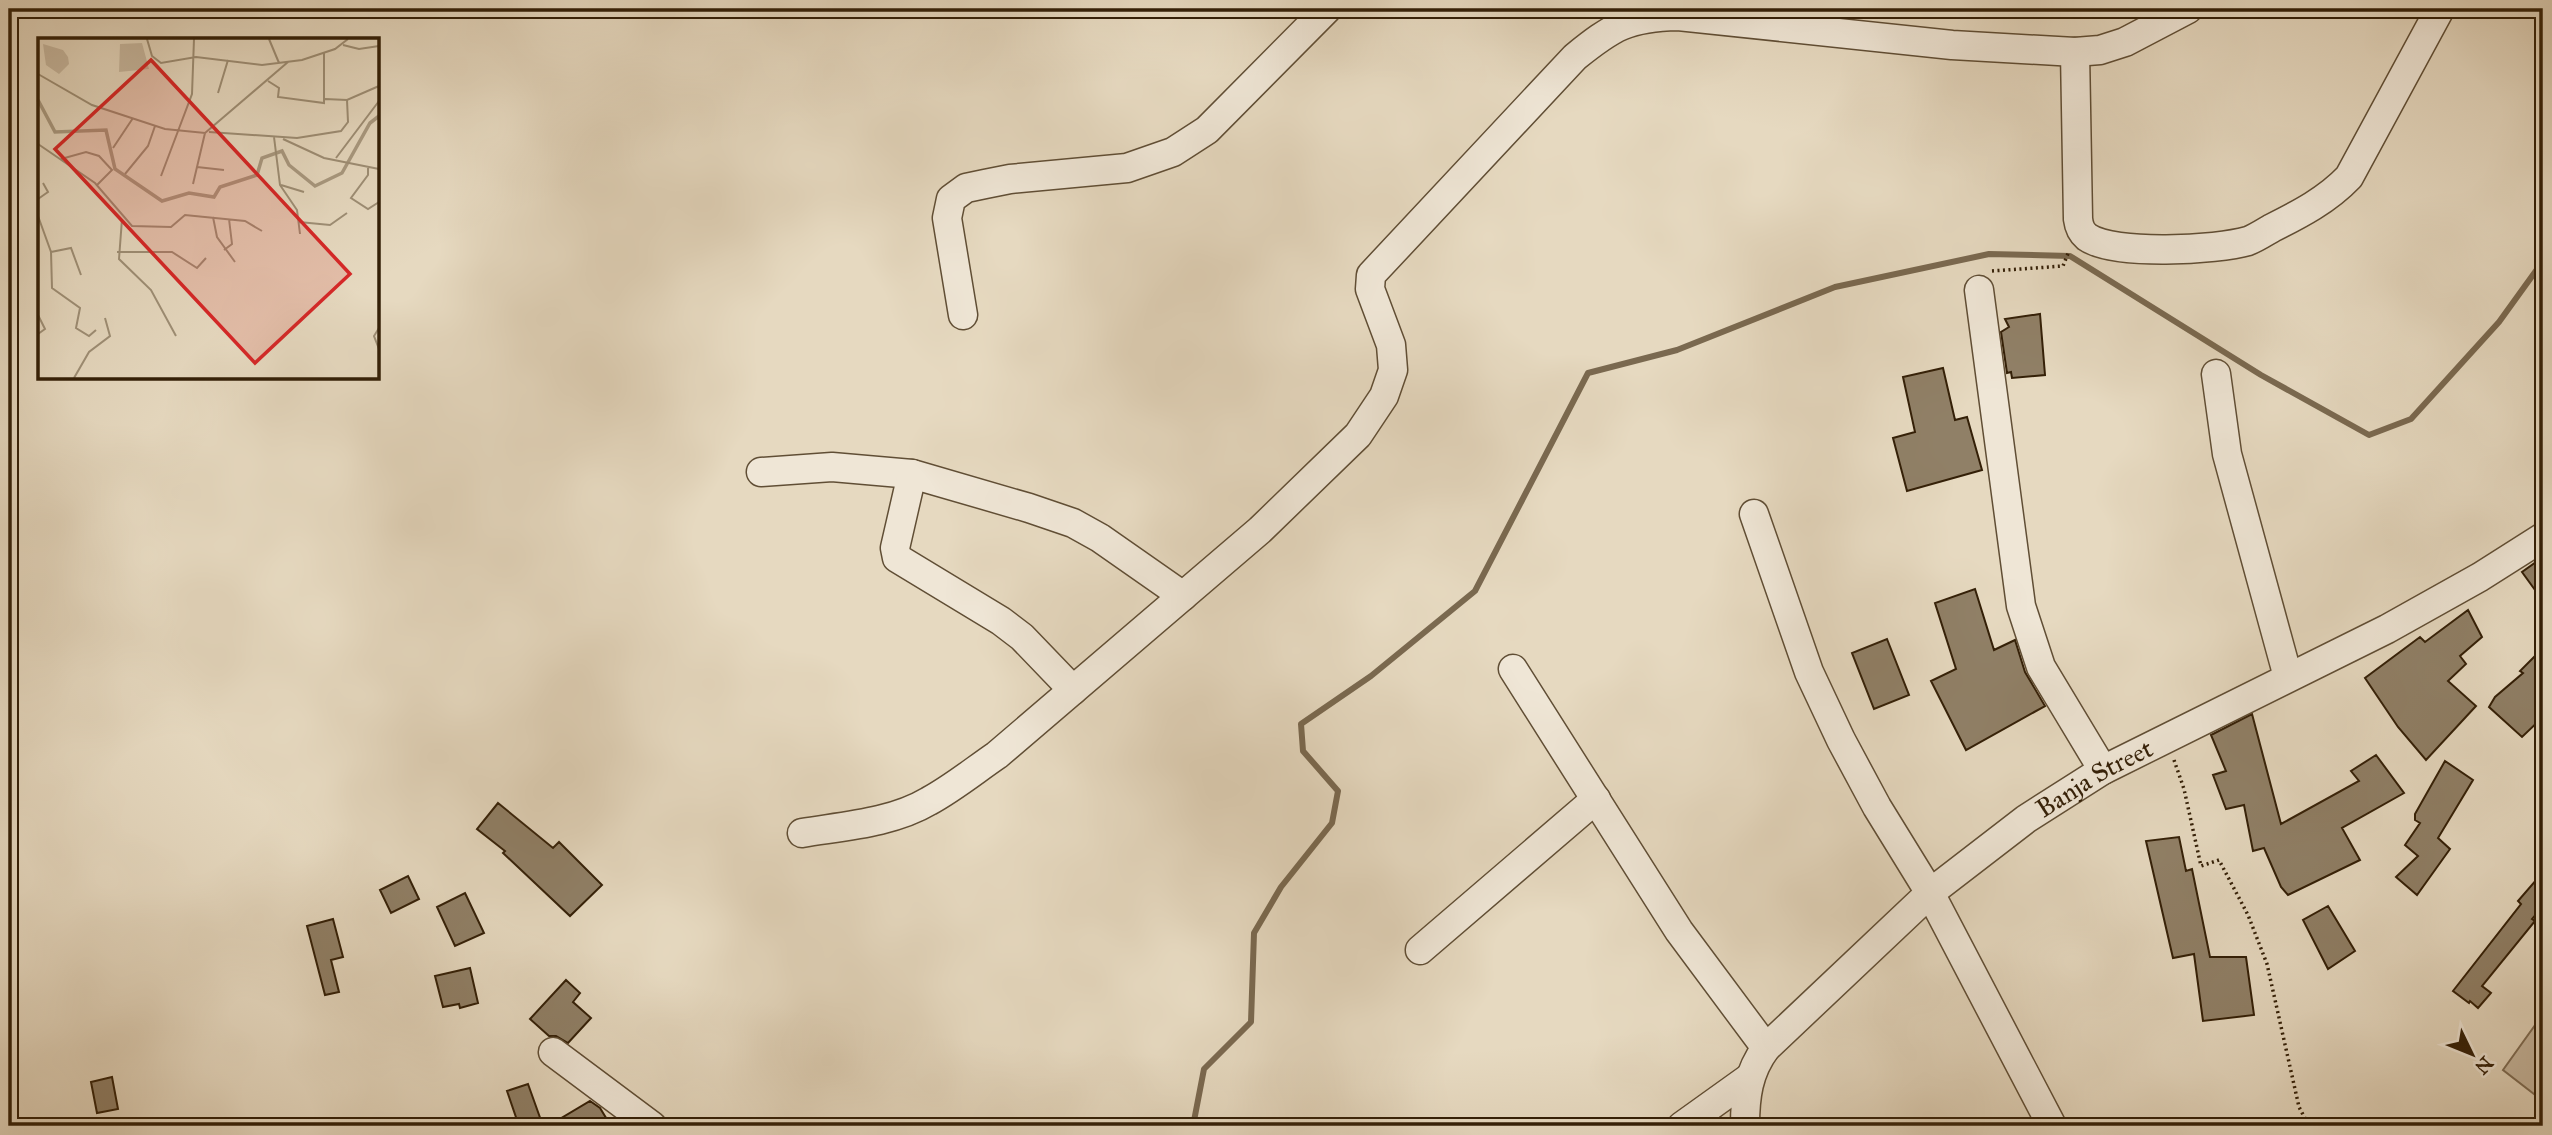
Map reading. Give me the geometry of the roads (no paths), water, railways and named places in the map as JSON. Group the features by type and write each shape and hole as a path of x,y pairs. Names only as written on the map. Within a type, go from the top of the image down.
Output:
{"street":[{"path":"963,316 947,218 951,199 966,188 1010,179 1127,168 1172,152 1208,130 1327,9"},
{"path":"802,833 879,821 927,803 997,755 1260,530 1358,435 1384,396 1393,370 1391,345 1370,289 1371,275 1575,57 1606,32 1654,17 1710,14 1952,45 2075,52 2100,50 2125,42 2188,9"},
{"path":"2075,52 2080,230 2095,241 2125,248 2154,251 2217,245 2249,240 2300,214 2336,191 2349,177 2440,9"},
{"path":"1979,290 2021,606 2031,644 2041,667 2103,770"},
{"path":"2216,374 2227,454 2288,677"},
{"path":"761,472 832,467 912,474 1029,508 1073,523 1100,538 1183,596"},
{"path":"912,474 895,548 897,558 1001,621 1022,637 1073,690"},
{"path":"1754,514 1809,672 1820,695 1877,807 1930,893 2052,1126"},
{"name":"Banja Street","path":"1745,1126 1749,1078 1766,1048 1930,893 2026,819 2103,770 2387,629 2480,577 2543,537"},
{"path":"1513,669 1678,931 1766,1048"},
{"path":"1420,950 1595,799"},
{"path":"553,1052 641,1123"},
{"path":"1682,1126 1749,1078"}],"waterway":[{"path":"1193,1126 1204,1069 1251,1022 1254,933 1281,887 1332,823 1338,791 1303,751 1301,724 1371,676 1475,591 1588,373 1677,350 1835,287 1989,254 2070,256 2261,375 2369,435 2411,419 2499,322 2543,261"}]}
